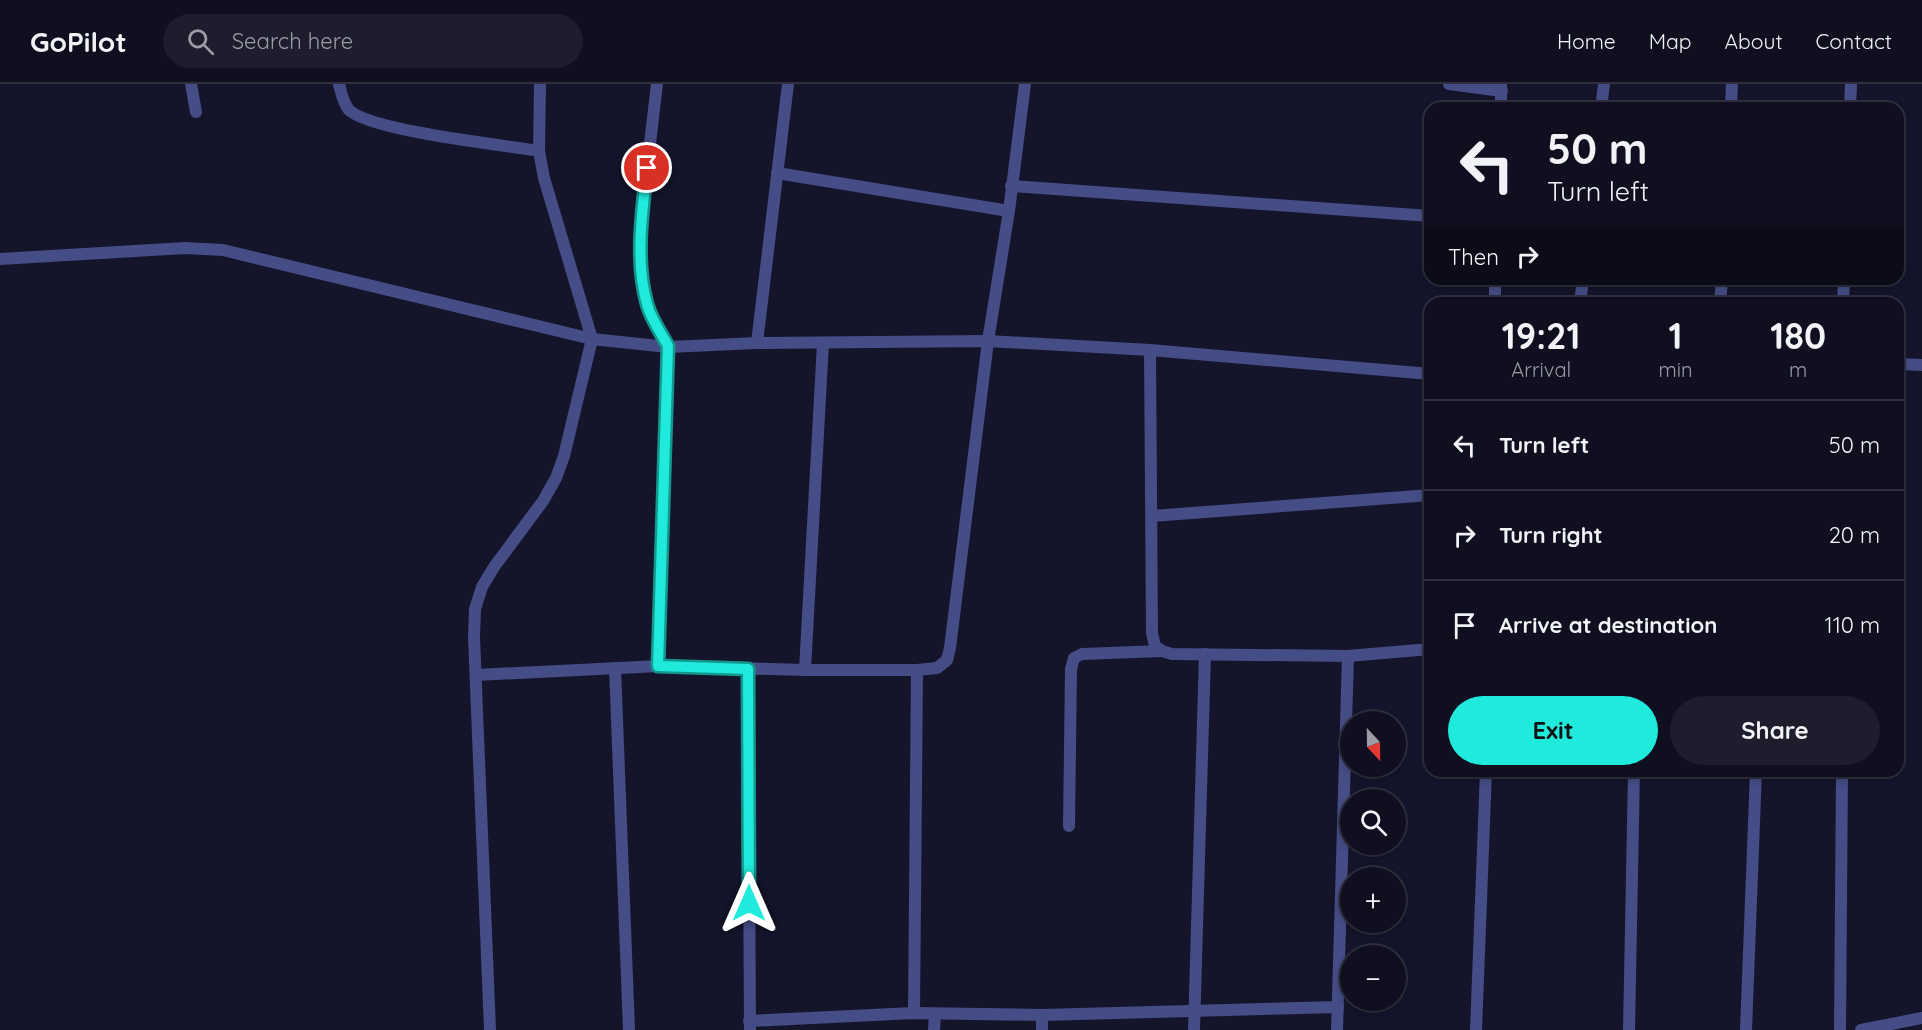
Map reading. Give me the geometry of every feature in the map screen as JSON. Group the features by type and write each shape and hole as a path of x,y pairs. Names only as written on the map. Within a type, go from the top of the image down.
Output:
{"street":[{"path":"191,84 196,112"},
{"path":"339,84 349,110 365,118 396,128 539,151"},
{"path":"490,1030 474,636 475,609 482,587 494,567 543,501 556,478 564,456 592,339 544,178 539,151 540,84"},
{"path":"657,84 642,211 641,273 647,306 668,346 658,666"},
{"path":"757,343 788,84"},
{"path":"476,675 658,666 917,670 937,668 947,660 987,341 1009,211 1025,84"},
{"path":"1449,84 1502,87 1501,102"},
{"path":"1602,102 1604,84"},
{"path":"1731,102 1732,84"},
{"path":"1850,102 1851,84"},
{"path":"777,173 1009,211"},
{"path":"1011,186 1424,216"},
{"path":"0,259 185,248 223,250 592,339 668,346 987,341 1150,350 1424,373"},
{"path":"805,670 823,343"},
{"path":"1150,350 1152,633 1155,646 1172,654 1348,656 1424,650"},
{"path":"1904,364 1922,365"},
{"path":"1152,516 1424,495"},
{"path":"1070,826 1071,669 1074,658 1082,654 1162,651"},
{"path":"1194,1030 1205,654"},
{"path":"1337,1030 1348,656"},
{"path":"615,668 629,1030"},
{"path":"748,669 749,1025 914,1013 1042,1015 1338,1006"},
{"path":"914,1013 917,670"},
{"path":"1476,1030 1486,777"},
{"path":"1629,1030 1634,777"},
{"path":"1746,1030 1756,777"},
{"path":"1840,1030 1842,777"},
{"path":"934,1030 935,1014"},
{"path":"1042,1015 1042,1030"},
{"path":"1861,1030 1922,1018"}],"route":[{"path":"647,168 642,211 641,273 647,306 668,346 658,666 748,669 749,903"}]}
